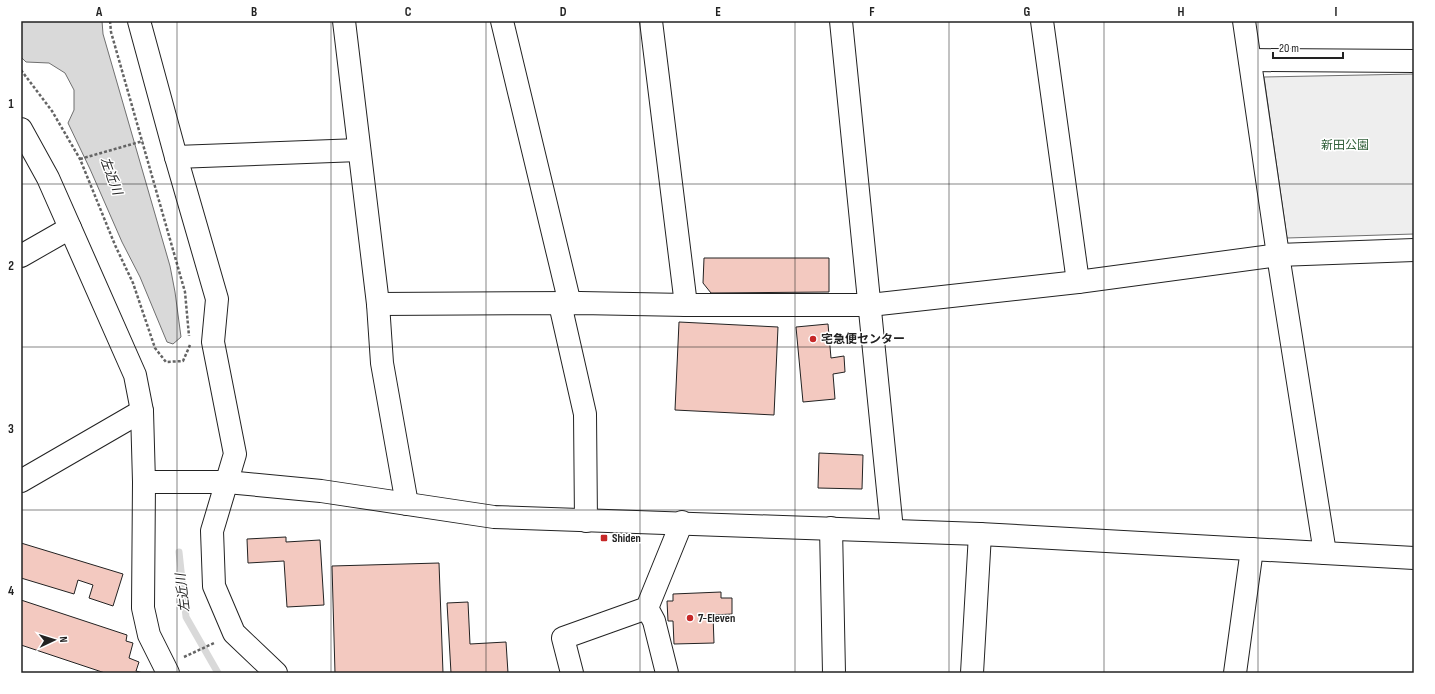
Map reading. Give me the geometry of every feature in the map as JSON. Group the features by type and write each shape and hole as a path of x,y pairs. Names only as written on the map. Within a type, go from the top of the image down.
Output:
{"street":[{"path":"139,21 217,299 213,342 235,454 212,531 214,586 234,633 276,673"},
{"path":"344,21 378,304 382,363 407,504"},
{"path":"502,21 565,304 585,414 586,521"},
{"path":"651,21 686,305"},
{"path":"841,21 892,530"},
{"path":"1042,21 1078,282"},
{"path":"1244,21 1278,255 1325,553"},
{"path":"1250,60 1414,61"},
{"path":"21,129 48,178 135,375 142,411 144,482 144,608 149,635 166,670"},
{"path":"176,157 359,150"},
{"path":"21,256 70,228"},
{"path":"378,304 870,305 1078,282 1278,255 1414,250"},
{"path":"21,481 142,411"},
{"path":"144,482 227,482 321,491 494,516 586,521 682,522 980,534 1414,558"},
{"path":"572,673 563,638 647,608 682,522"},
{"path":"831,528 834,673"},
{"path":"972,673 980,534"},
{"path":"1235,673 1252,549"},
{"path":"647,608 654,621 667,673"}],"path":[{"path":"110,21 111,32 185,292 189,337"},
{"path":"21,70 52,111 80,159 115,245 133,283 155,348 166,362 183,361 190,344"},
{"path":"80,159 143,141"},
{"path":"166,670 234,633"}],"green space":[{"name":"新田公園","path":"1414,74 1414,234 1287,238 1264,77"}],"water":[{"path":"21,21 102,21 103,34 170,266 181,337 173,344 167,342 140,277 122,242 68,123 74,110 74,90 65,73 49,63 26,62 21,57"}],"building":[{"path":"704,258 829,258 829,292 711,293 703,283"},
{"path":"679,322 778,327 774,415 675,410"},
{"path":"828,324 831,358 844,356 845,372 833,374 835,399 803,402 796,327"},
{"path":"819,453 863,455 862,489 818,488"},
{"path":"286,537 286,542 320,540 324,605 287,607 284,561 248,563 247,539"},
{"path":"21,543 123,574 113,606 89,598 93,585 78,580 74,594 21,578"},
{"path":"439,563 443,673 335,673 332,566"},
{"name":"7-Eleven","path":"721,592 721,598 732,598 732,614 713,615 714,643 674,644 673,621 668,621 667,601 673,601 673,594"},
{"path":"21,600 127,635 126,641 133,643 129,658 139,662 136,671 143,673 105,673 21,645"},
{"path":"468,602 470,644 506,642 508,673 451,673 447,603"}],"waterway":[{"name":"左近川","path":"179,552 186,617 218,673"}],"place":[{"name":"宅急便センター","path":"813,339"},
{"name":"Shiden","path":"604,538"},
{"name":"7-Eleven","path":"690,618"}]}
